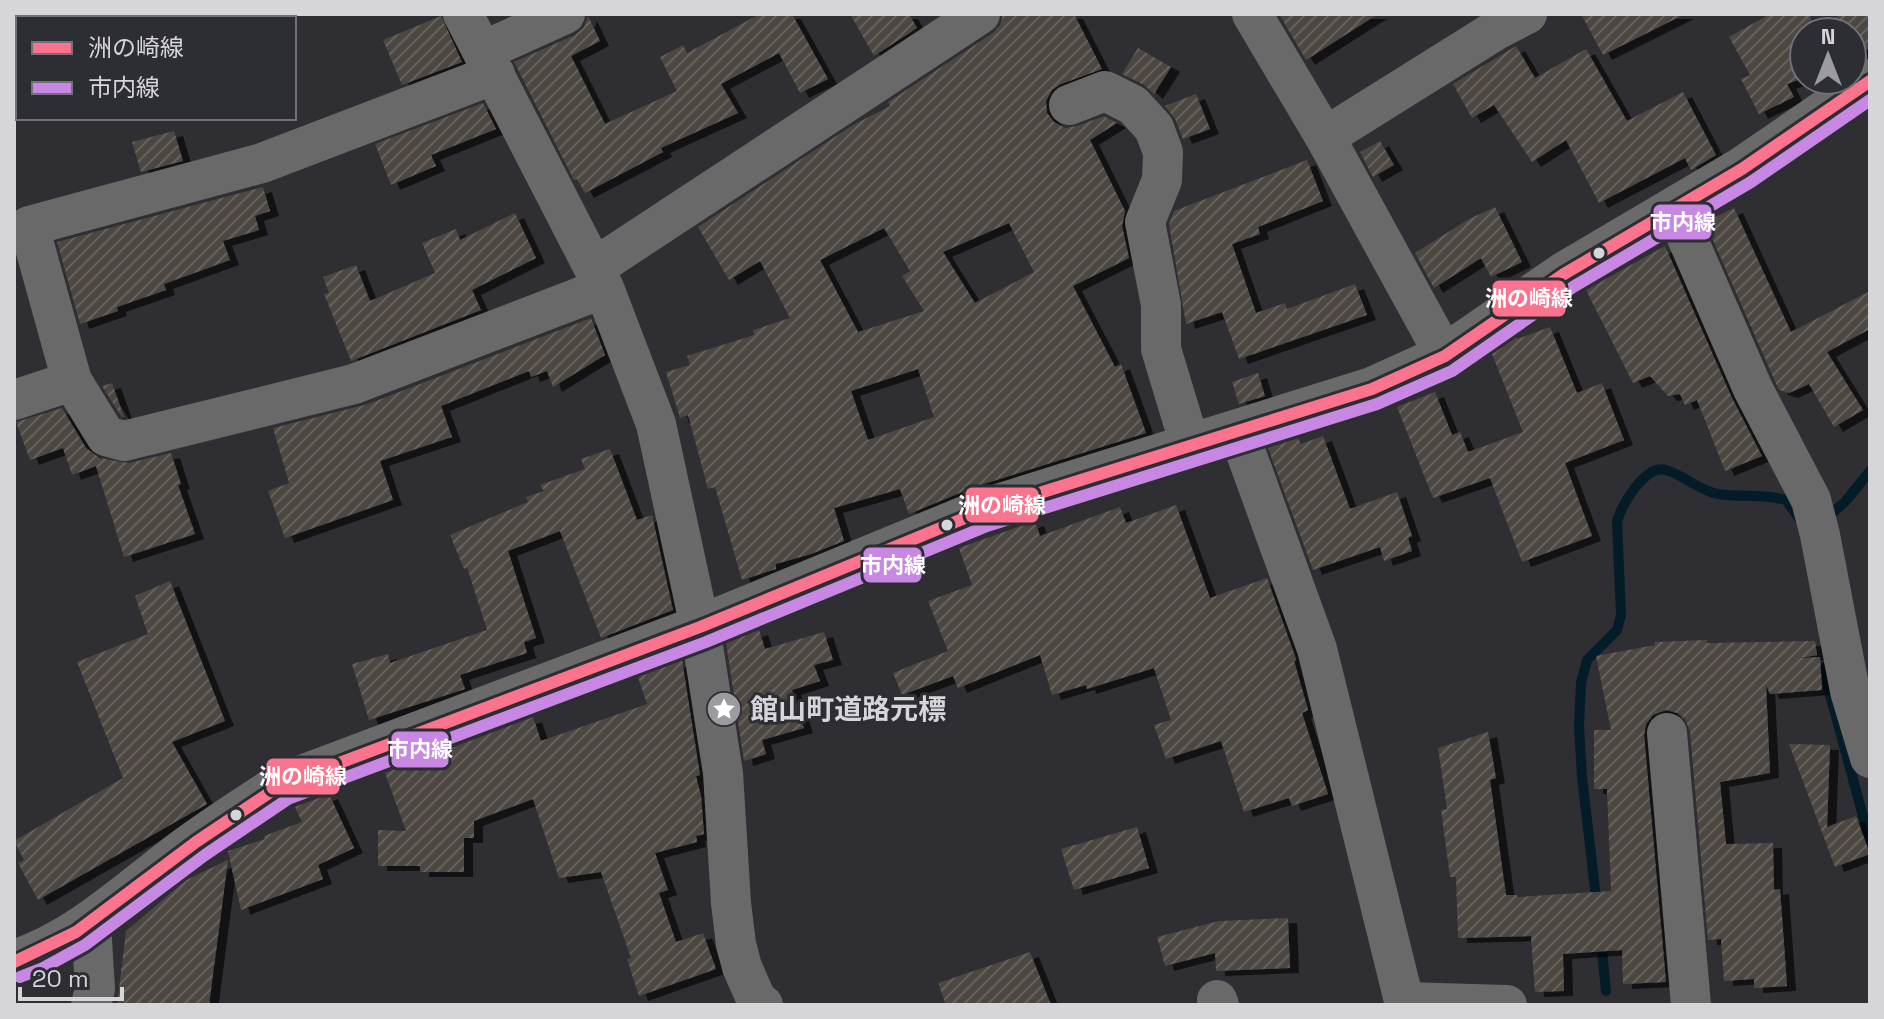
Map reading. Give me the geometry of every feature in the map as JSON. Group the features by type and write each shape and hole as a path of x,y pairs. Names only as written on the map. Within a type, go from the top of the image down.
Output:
{"main road":[{"path":"14,962 58,945 215,828 281,785 700,627 982,511 1372,389 1445,356 1564,274 1742,169 1870,81"}],"street":[{"path":"463,14 599,278 656,424 700,627 723,773 736,944 757,1001 763,1005"},
{"path":"565,14 489,63 262,163 29,226 72,381 106,436 124,441 354,384 599,278 980,14"},
{"path":"1252,14 1325,137 1445,356"},
{"path":"1325,137 1496,30 1527,14"},
{"path":"1069,105 1105,91 1133,105 1154,128 1163,152 1162,180 1145,222 1161,305 1161,349 1190,445"},
{"path":"1675,210 1753,389 1815,518 1857,653 1850,691 1870,758"},
{"path":"14,400 72,381"},
{"path":"1238,431 1317,649 1404,1004 1507,1005"},
{"path":"1667,733 1691,1005"},
{"path":"91,923 95,989 91,1005"}],"building":[{"path":"760,14 792,14 828,79 800,93 779,53 721,84 738,113 661,148 663,152 585,193 577,179 574,180 514,62 575,35 584,27 588,16 600,41 571,56 605,124 677,91 660,57 683,45 687,53"},
{"path":"850,14 909,14 917,28 874,56"},
{"path":"1003,14 1074,14 1102,69 1052,90 1046,101 1047,113 1054,122 1065,128 1104,116 1117,123 1090,140 1125,211 1122,226 1129,258 1073,286 1115,367 1121,364 1146,433 974,487 909,514 900,489 834,508 844,541 776,564 776,569 742,580 715,487 708,489 688,415 680,418 666,372 690,365 687,356 754,335 753,330 790,318 760,261 729,280 698,227 853,125 890,106 888,102 993,33 1000,25","holes":["1009,223 1034,272 975,303 943,252","884,228 910,271 902,276 924,311 858,332 820,260","918,369 934,417 868,440 851,391"]},
{"path":"1279,14 1378,14 1306,60"},
{"path":"1581,14 1685,14 1603,55"},
{"path":"1770,14 1809,14 1788,16 1787,84 1788,96 1794,97 1759,114 1741,79 1750,75 1729,37"},
{"path":"1870,14 1870,48 1868,16 1839,16"},
{"path":"441,16 462,62 402,85 383,40"},
{"path":"1516,46 1535,78 1586,49 1627,121 1683,92 1716,155 1691,170 1685,158 1599,203 1566,140 1532,162 1494,105 1472,118 1453,84"},
{"path":"1138,48 1171,67 1154,94 1122,74"},
{"path":"1196,94 1210,129 1183,139 1175,119 1165,106"},
{"path":"483,103 496,129 431,155 436,166 391,185 375,144"},
{"path":"174,131 183,161 141,172 132,142"},
{"path":"1380,141 1394,165 1373,177 1360,152"},
{"path":"1307,160 1323,201 1258,227 1260,234 1232,244 1256,313 1285,303 1287,309 1355,284 1367,315 1239,359 1222,312 1186,324 1169,224 1174,211"},
{"path":"263,187 270,211 255,216 259,230 223,241 230,260 164,284 166,290 80,324 57,242"},
{"path":"1495,207 1522,262 1491,277 1481,258 1434,288 1415,253 1469,219"},
{"path":"1734,208 1791,332 1870,291 1870,329 1827,352 1863,410 1834,427 1809,384 1789,393 1779,390 1705,222"},
{"path":"515,213 536,258 472,290 481,310 351,361 324,294 329,293 323,277 356,265 370,301 435,273 422,243 456,229 460,240"},
{"path":"1665,246 1732,398 1762,456 1725,471 1697,400 1685,405 1680,394 1668,396 1650,376 1633,383 1586,290"},
{"path":"591,318 605,355 553,387 547,371 531,377 529,371 441,406 452,437 380,461 393,500 285,538 268,491 289,483 273,428 368,404"},
{"path":"1550,327 1577,393 1602,383 1624,440 1565,463 1592,536 1522,562 1490,478 1433,498 1397,407 1435,392 1452,435 1460,432 1468,452 1523,432 1492,354 1517,337"},
{"path":"1258,373 1265,396 1239,404 1232,382"},
{"path":"112,383 124,417 102,386"},
{"path":"62,408 86,448 100,458 129,463 171,453 195,534 124,557 96,466 72,475 63,448 30,460 16,422"},
{"path":"1323,436 1350,509 1397,492 1412,536 1408,538 1412,551 1384,561 1380,547 1313,570 1268,448 1298,438 1301,444"},
{"path":"610,449 637,520 652,515 673,610 601,638 560,531 508,551 536,638 524,642 527,653 460,675 465,689 369,720 352,664 388,654 390,663 487,630 467,567 464,569 450,535 528,502 526,497 544,491 540,485 585,469 581,459"},
{"path":"1176,505 1210,598 1267,578 1295,656 1308,710 1302,713 1328,794 1292,806 1289,798 1244,812 1221,741 1166,759 1154,725 1171,720 1154,668 1087,689 1086,685 1052,695 1040,655 958,688 953,676 902,695 893,673 948,651 928,601 972,585 959,548 1035,521 1040,536 1120,507 1126,523"},
{"path":"170,581 225,721 172,742 207,804 38,900 18,863 24,860 14,841 123,778 77,662 148,634 135,596"},
{"path":"759,630 765,649 824,632 833,660 814,665 820,681 792,690 804,728 762,740 766,754 744,761 726,643"},
{"path":"1707,640 1707,643 1815,641 1817,655 1799,658 1820,657 1822,690 1770,694 1766,685 1770,773 1720,782 1726,844 1773,843 1774,890 1780,889 1787,986 1754,988 1754,979 1724,981 1721,939 1708,940 1690,731 1685,719 1666,710 1653,715 1646,724 1644,735 1666,982 1623,984 1622,950 1563,954 1564,991 1535,992 1531,936 1458,938 1456,877 1450,877 1441,810 1447,809 1438,748 1488,732 1496,778 1490,780 1506,895 1517,897 1611,891 1607,789 1594,789 1594,730 1611,730 1596,656 1655,645 1655,642"},
{"path":"682,660 700,775 696,776 704,834 696,836 697,842 655,853 668,890 659,893 676,942 703,933 716,969 639,996 627,959 631,958 601,872 559,878 533,799 474,821 474,838 464,838 464,872 420,872 420,866 378,866 378,830 406,831 385,773 533,717 541,741 647,704 638,677"},
{"path":"1789,744 1830,745 1827,827 1856,816 1870,854 1835,867"},
{"path":"329,794 354,848 318,865 323,879 241,910 228,851 302,822 295,807"},
{"path":"1137,827 1149,868 1074,890 1061,849"},
{"path":"228,860 209,1005 117,1005 126,931 186,880"},
{"path":"1288,918 1290,968 1216,971 1215,953 1165,966 1157,937 1219,921"},
{"path":"1030,952 1051,1005 946,1005 938,983"}],"waterway":[{"path":"1597,906 1582,777 1579,726 1581,683 1587,660 1617,630 1621,615 1617,521 1624,505 1650,473 1666,470 1718,494 1786,500 1801,521"},
{"path":"1825,519 1845,502 1870,471"},
{"path":"1826,667 1828,687 1870,842"},
{"path":"1601,941 1606,991"}],"transit line":[{"name":"洲の崎線","path":"14,962 76,932 196,842 281,785 700,627 982,511 1372,389 1445,356 1564,274 1742,169 1870,81"},
{"name":"市内線","path":"20,977 85,945 205,855 288,799 706,642 987,526 1377,404 1452,371 1573,287 1751,182 1870,100"}],"place":[{"name":"館山町道路元標","path":"724,709"}]}
